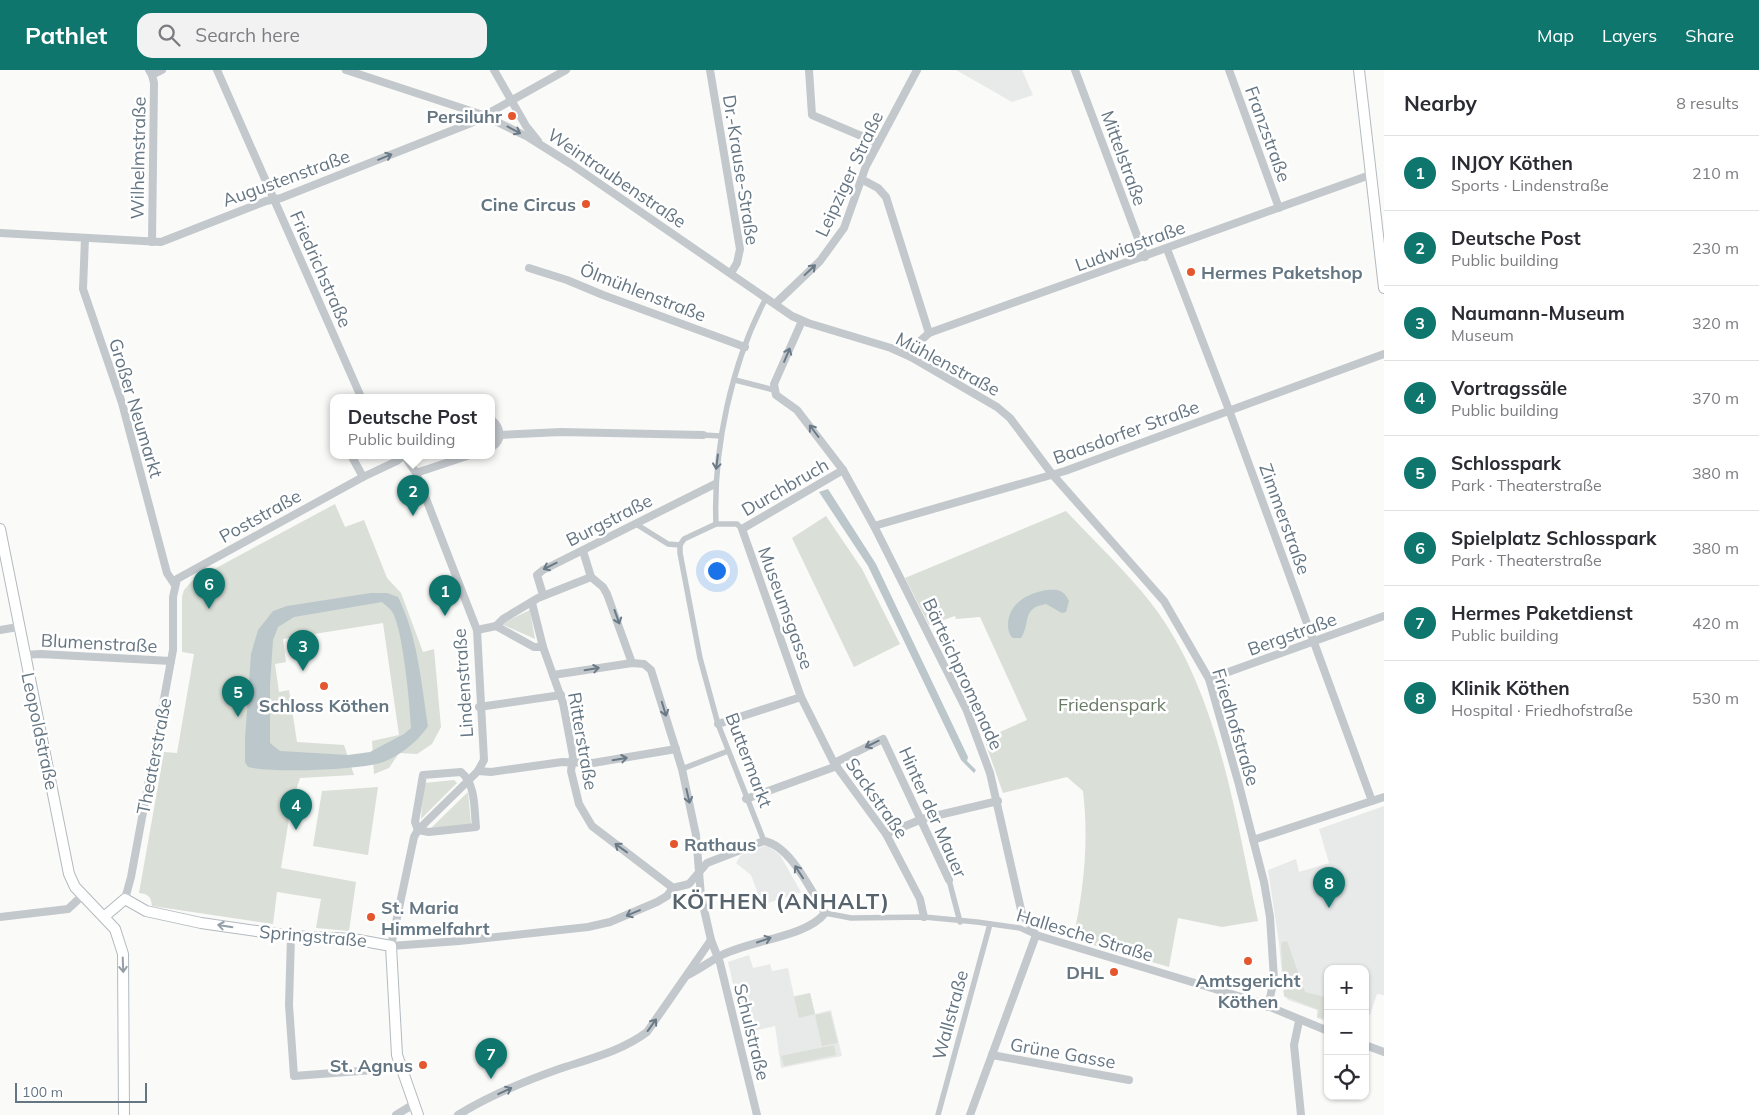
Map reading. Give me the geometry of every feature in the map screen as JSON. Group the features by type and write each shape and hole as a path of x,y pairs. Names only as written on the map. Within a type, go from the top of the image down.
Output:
{"main road":[{"path":"1359,70 1384,288"},
{"name":"Leopoldstraße","path":"0,529 18,627 69,874 72,883 106,918 118,936 122,954 124,1115"},
{"path":"106,918 125,899"},
{"name":"Springstraße","path":"125,899 137,907 156,914 291,936 354,939 391,946"},
{"path":"391,946 395,1044 400,1068 418,1115"}],"street":[{"path":"150,72 162,70"},
{"name":"Friedrichstraße","path":"217,70 360,394"},
{"name":"Weintraubenstraße","path":"346,70 483,115 543,146 766,298"},
{"path":"494,70 526,126 543,146"},
{"name":"Augustenstraße","path":"0,233 152,242 171,238 470,123 566,70"},
{"name":"Dr.-Krause-Straße","path":"710,70 740,249 737,263 731,274"},
{"path":"809,70 812,115 878,143"},
{"name":"Leipziger Straße","path":"776,304 832,246 844,228 863,180 866,166 917,70"},
{"name":"Mittelstraße","path":"1075,70 1145,257"},
{"name":"Franzstraße","path":"1229,70 1279,208"},
{"name":"Wilhelmstraße","path":"150,72 154,83 152,242"},
{"name":"Ludwigstraße","path":"929,333 1370,176"},
{"path":"863,180 878,188 886,197 929,333 918,343 911,357"},
{"name":"Großer Neumarkt","path":"85,238 83,290 122,403 167,573 175,585"},
{"name":"Zimmerstraße","path":"1167,249 1229,410 1372,801"},
{"name":"Ölmühlenstraße","path":"529,268 567,280 603,296 745,346"},
{"path":"716,524 714,484 720,436 745,346 766,298"},
{"name":"Mühlenstraße","path":"766,298 802,321 891,348 911,357 1004,413 1052,474"},
{"path":"735,380 758,388 774,390 802,321"},
{"name":"Baasdorfer Straße","path":"874,526 1052,474 1384,354"},
{"name":"Bärteichpromenade","path":"774,390 776,394 797,410 808,422 843,470 874,526 978,736 998,801 1022,914 1036,935"},
{"path":"495,424 499,429 500,435 495,444"},
{"path":"500,435 580,432 720,436"},
{"path":"353,459 363,477"},
{"name":"Poststraße","path":"175,585 177,579 184,575 399,459"},
{"name":"Lindenstraße","path":"407,459 416,473 477,630 479,707 484,760 483,765 478,771"},
{"path":"416,473 458,459"},
{"name":"Durchbruch","path":"742,529 843,470"},
{"name":"Friedhofstraße","path":"1052,474 1160,595 1209,679 1264,882 1273,946 1274,979 1268,1007"},
{"name":"Burgstraße","path":"543,595 538,579 539,572 714,484"},
{"path":"636,524 670,545 680,545 684,539 716,524 737,524 742,529"},
{"name":"Museumsgasse","path":"742,529 801,697"},
{"name":"Buttermarkt","path":"680,545 680,554 700,658 708,690 728,751 764,840"},
{"path":"553,675 632,663 608,594 603,586 591,577 583,551"},
{"path":"477,630 496,626 543,595 591,577"},
{"name":"Theaterstraße","path":"125,899 130,883 171,661 174,640 175,585"},
{"name":"Ritterstraße","path":"532,603 543,647 561,695 574,756 571,763 576,797 592,826 674,888"},
{"name":"Bergstraße","path":"1209,679 1384,616"},
{"path":"496,626 534,647 543,647"},
{"path":"0,630 18,627"},
{"name":"Blumenstraße","path":"24,655 40,654 171,661"},
{"name":"Schulstraße","path":"632,663 644,664 651,670 682,769 696,835 701,896 757,1115"},
{"path":"479,707 561,695"},
{"path":"718,724 801,697"},
{"name":"Sackstraße","path":"801,697 835,764 886,834 920,898 924,917"},
{"name":"Hinter der Mauer","path":"835,764 882,739 922,819 949,880 960,922"},
{"path":"391,946 414,837 418,830 478,771 498,771 562,762 621,759 676,749"},
{"path":"682,769 728,751"},
{"path":"746,798 835,764"},
{"path":"461,772 472,787 476,827 429,832 418,830 415,822 423,775 461,772"},
{"path":"1253,840 1384,797"},
{"path":"886,834 922,819 998,801"},
{"path":"688,975 718,957 768,938 812,926 825,913 789,857 774,843 764,840"},
{"name":"Springstraße","path":"391,946 459,941 588,927 610,922 643,909 667,896 674,888 690,884 707,863 764,840"},
{"path":"0,917 68,909 83,895"},
{"name":"Hallesche Straße","path":"825,913 851,918 873,919 924,917 1020,928 1036,935 1268,1007 1324,1030"},
{"name":"Wallstraße","path":"938,1115 990,924"},
{"path":"970,1115 1036,935"},
{"path":"291,936 289,1005 294,1076 400,1068"},
{"path":"458,1115 512,1088 608,1052 640,1037 647,1032 712,940"},
{"path":"1299,1021 1294,1045 1302,1115"},
{"path":"1369,1046 1384,1052"},
{"name":"Grüne Gasse","path":"992,1055 1129,1080"},
{"path":"396,1115 414,1104"}],"shaded area":[{"path":"956,70 1022,70 1033,95 1012,102"},
{"path":"828,489 876,564 968,757 967,761 976,770 974,773 961,760 868,566 819,492"},
{"path":"1047,590 1057,590 1065,594 1069,601 1066,612 1062,613 1046,604 1038,606 1030,613 1021,638 1013,638 1008,626 1012,610 1021,600"},
{"path":"371,593 387,593 398,597 405,612 414,644 421,676 428,726 412,744 391,759 365,766 292,770 248,767 245,762 245,739 251,654 258,630 273,611 287,606","holes":["382,602 393,613 397,622 408,686 411,728 404,734 370,752 348,755 280,751 270,743 270,685 273,640 278,627 294,617"]},
{"path":"1384,806 1384,995 1377,994 1370,1015 1369,965 1324,965 1324,1021 1317,1018 1317,1010 1288,1000 1284,996 1279,943 1268,870 1296,859 1299,872 1329,863 1319,829"},
{"path":"767,845 780,855 801,892 762,905 751,875 736,863 741,855"},
{"path":"749,955 753,968 770,964 772,971 788,968 794,996 810,993 815,1014 831,1010 842,1056 781,1068 775,1026 744,1033 728,962"}],"green space":[{"path":"335,504 345,527 364,520 387,578 401,593 423,652 434,649 441,727 432,744 417,754 399,753 389,768 374,774 372,741 399,735 383,623 283,639 286,662 275,664 279,692 289,690 297,742 344,745 354,775 300,778 291,806 281,868 356,882 349,931 316,928 321,899 277,892 273,924 152,906 148,896 139,893 164,752 177,753 194,654 182,652 182,597 184,590 192,581"},
{"name":"Friedenspark","path":"1066,511 1142,591 1174,638 1193,675 1209,715 1232,797 1258,921 1222,927 1178,918 1169,967 1073,939 1084,865 1086,828 1083,791 1067,777 1003,793 984,739 1027,720 980,617 956,619 955,616 929,625 905,578"},
{"path":"826,516 862,569 900,644 854,667 792,538"},
{"path":"530,610 535,639 501,624"},
{"path":"454,780 457,783 421,819 424,783"},
{"path":"378,787 368,855 313,846 322,791"},
{"path":"468,792 471,824 430,829"},
{"path":"1287,941 1305,992 1324,997 1324,1019 1317,1017 1319,1010 1284,996 1282,942"},
{"path":"810,993 815,1014 799,1018 794,997"},
{"path":"830,1012 838,1043 822,1046 815,1015"},
{"path":"834,1045 836,1055 784,1066 781,1056"}],"place":[{"name":"Persiluhr","path":"512,116"},
{"name":"Cine Circus","path":"586,204"},
{"name":"Hermes Paketshop","path":"1191,272"},
{"name":"Deutsche Post","path":"413,516"},
{"name":"Spielplatz Schlosspark","path":"209,609"},
{"name":"INJOY Köthen","path":"445,616"},
{"name":"Naumann-Museum","path":"303,671"},
{"name":"Schloss Köthen","path":"324,686"},
{"name":"Schlosspark","path":"238,717"},
{"name":"Vortragssäle","path":"296,830"},
{"name":"Rathaus","path":"674,844"},
{"name":"Klinik Köthen","path":"1329,908"},
{"name":"St. Maria Himmelfahrt","path":"371,917"},
{"name":"Amtsgericht Köthen","path":"1248,961"},
{"name":"DHL","path":"1114,972"},
{"name":"St. Agnus","path":"423,1065"},
{"name":"Hermes Paketdienst","path":"491,1079"}],"district":[{"name":"KÖTHEN (ANHALT)","path":"781,901"}]}
